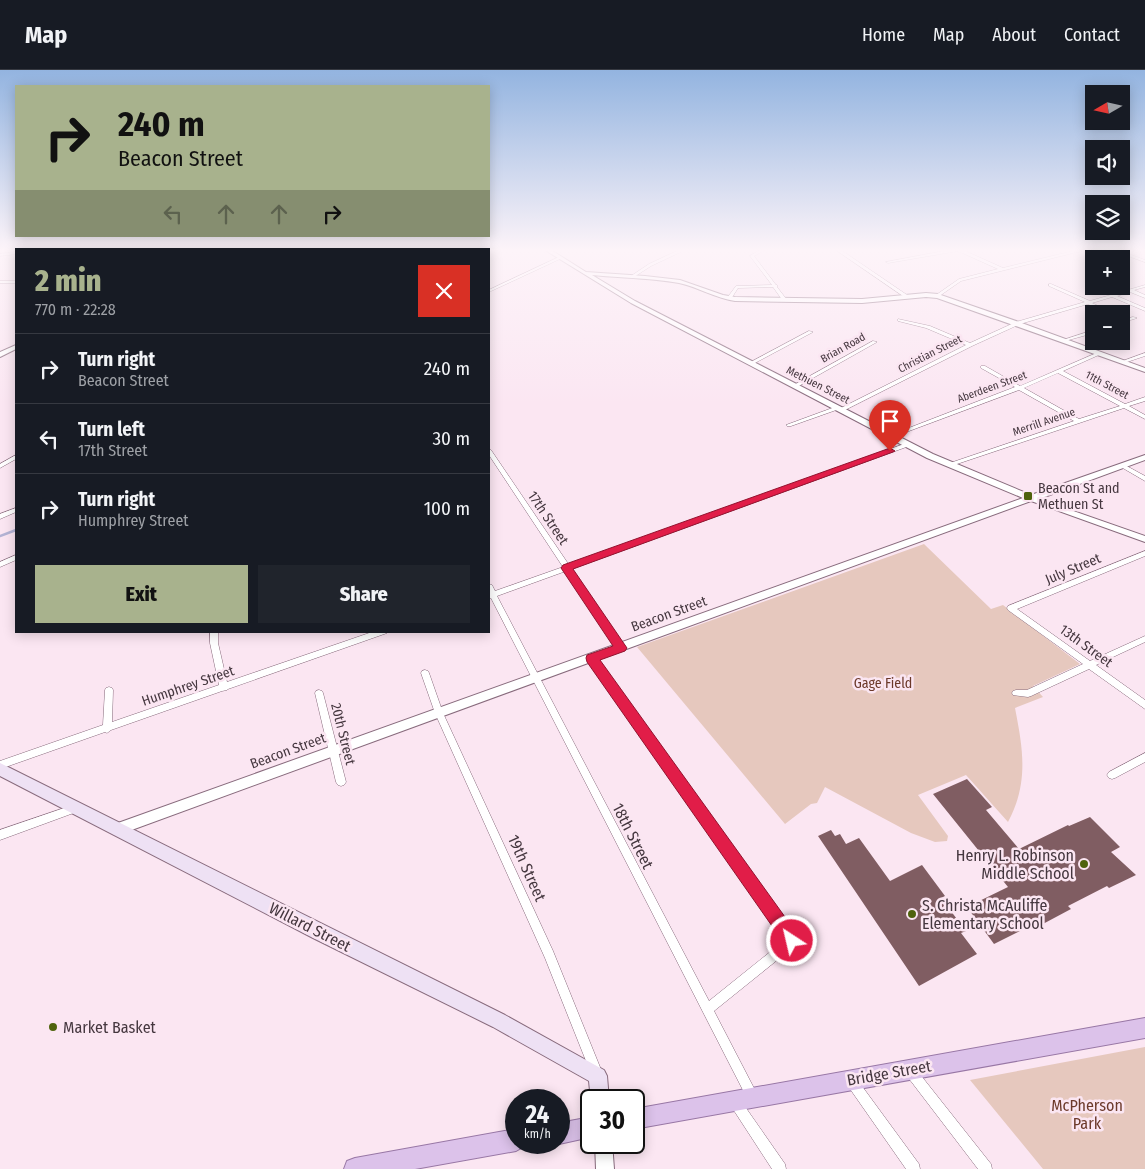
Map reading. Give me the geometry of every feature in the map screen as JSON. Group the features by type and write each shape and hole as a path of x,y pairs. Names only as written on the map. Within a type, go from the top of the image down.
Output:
{"main road":[{"name":"Willard Street","path":"0,767 76,808 319,932 499,1021 598,1076"},
{"name":"Bridge Street","path":"645,1117 1145,1028"},
{"path":"598,1076 599,1089"},
{"path":"355,1169 505,1142"}],"street":[{"name":"Methuen Street","path":"632,301 949,465 1032,499 1145,539"},
{"path":"954,301 1145,370"},
{"path":"1124,301 1145,310"},
{"path":"1088,302 1094,305"},
{"name":"Christian Street","path":"789,425 839,409 1018,323 1088,302"},
{"path":"1130,319 1135,318"},
{"path":"900,320 928,326 970,345"},
{"path":"751,363 811,332"},
{"path":"1065,340 1085,334"},
{"name":"Brian Road","path":"795,386 875,342"},
{"path":"0,355 15,348"},
{"name":"Aberdeen Street","path":"891,436 1019,388 1099,353"},
{"path":"1122,362 1145,354"},
{"path":"983,367 1078,421"},
{"name":"11th Street","path":"1059,371 1145,417"},
{"name":"Merrill Avenue","path":"949,465 1145,399"},
{"path":"490,592 567,568 907,444"},
{"name":"17th Street","path":"490,452 621,648"},
{"name":"Beacon Street","path":"118,829 1145,457"},
{"path":"0,466 15,458"},
{"path":"1123,466 1145,479"},
{"path":"0,517 15,510"},
{"name":"July Street","path":"1012,608 1145,553"},
{"path":"0,565 15,558"},
{"name":"18th Street","path":"490,592 707,1010 744,1100 780,1169"},
{"name":"13th Street","path":"1012,608 1145,705"},
{"path":"214,633 214,643 224,688"},
{"name":"Humphrey Street","path":"0,767 378,633"},
{"path":"1016,693 1028,694 1145,639"},
{"path":"592,658 792,941 707,1010"},
{"name":"19th Street","path":"424,673 440,713 545,947 598,1076"},
{"path":"107,729 109,690"},
{"name":"20th Street","path":"319,693 341,782"},
{"path":"1112,776 1145,758"},
{"path":"0,835 76,808"},
{"path":"909,1069 986,1169"},
{"path":"850,1080 914,1169"},
{"path":"604,1154 605,1169"}],"green space":[{"name":"Gage Field","path":"924,544 991,609 1003,605 1080,664 1033,686 1043,697 1015,708 1022,752 1022,780 1015,808 1008,822 966,775 918,795 948,836 947,841 935,842 911,833 825,787 817,803 811,804 785,824 637,647"},
{"name":"McPherson Park","path":"1145,1047 1145,1169 1043,1169 970,1080"}],"building":[{"name":"Henry L. Robinson Middle School","path":"967,779 992,807 986,810 1019,849 1068,825 1090,817 1120,847 1111,852 1136,875 1109,888 1107,886 1068,906 1071,909 1041,925 1038,922 994,944 967,907 1008,887 933,794"},
{"name":"S. Christa McAuliffe Elementary School","path":"831,830 835,836 840,834 846,844 859,838 890,881 922,865 945,896 941,898 966,931 961,933 977,954 919,986 818,836"}],"waterway":[{"path":"0,536 15,530"}],"place":[{"name":"Beacon St and Methuen St","path":"1028,496"},
{"name":"Henry L. Robinson Middle School","path":"1084,864"},
{"name":"S. Christa McAuliffe Elementary School","path":"912,914"},
{"name":"Market Basket","path":"53,1027"}],"route":[{"path":"792,941 592,658 621,648 567,568 890,451"}]}
